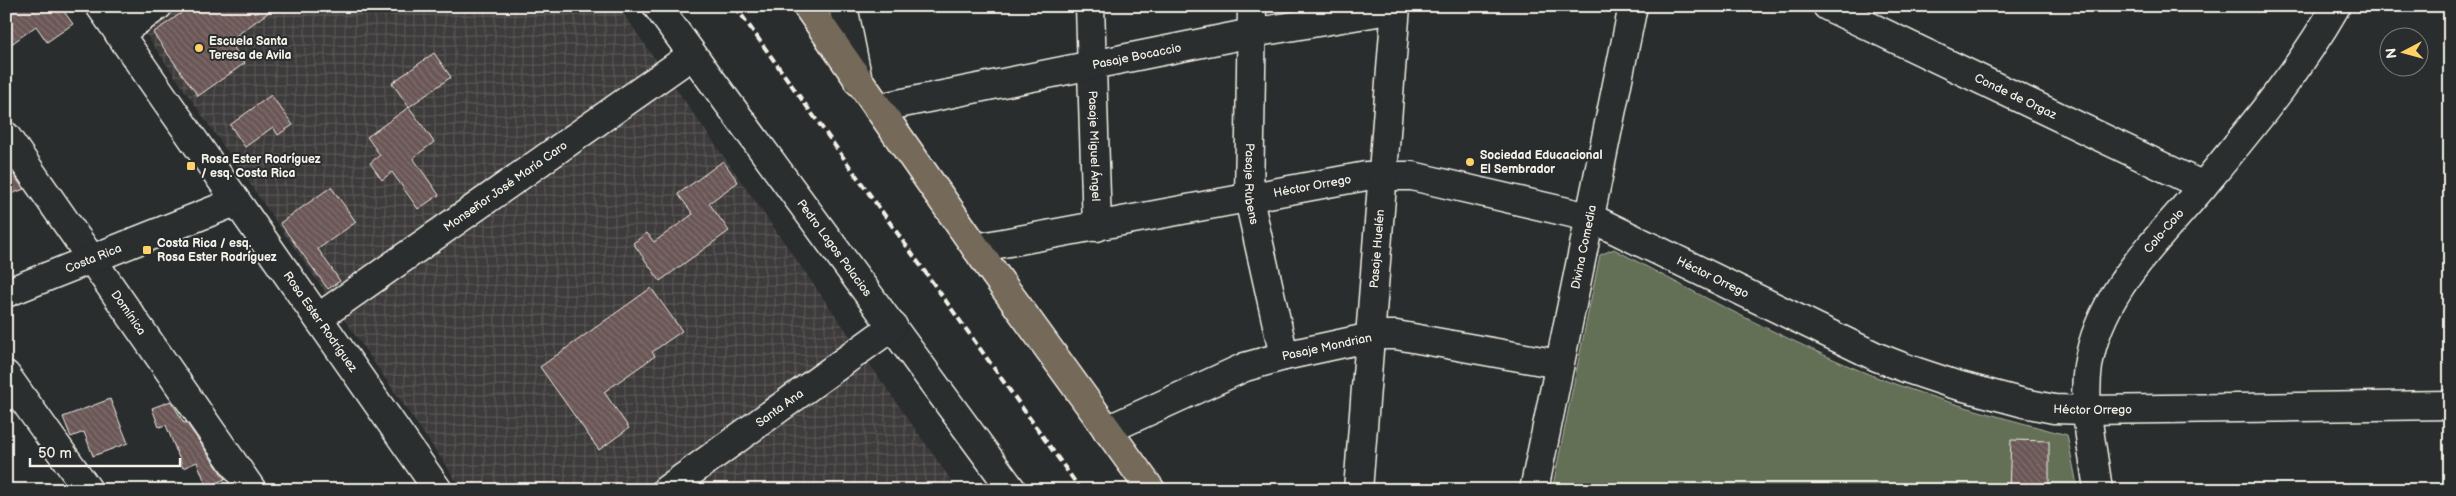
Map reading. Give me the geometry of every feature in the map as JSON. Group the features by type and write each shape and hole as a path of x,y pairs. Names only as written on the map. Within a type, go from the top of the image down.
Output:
{"main road":[{"path":"807,6 976,248 1150,490"}],"street":[{"name":"Rosa Ester Rodríguez","path":"100,6 235,202 438,490"},
{"path":"120,34 158,6"},
{"name":"Pedro Lagos Palacios","path":"657,6 1012,490"},
{"path":"843,6 858,80"},
{"name":"Pasaje Miguel Ángel","path":"1090,6 1097,227"},
{"name":"Pasaje Rubens","path":"1252,6 1249,199 1284,356"},
{"name":"Divina Comedia","path":"1534,490 1633,6"},
{"name":"Conde de Orgaz","path":"1827,6 2203,186"},
{"name":"Colo-Colo","path":"2098,490 2087,410 2088,364 2097,332 2112,300 2132,269 2203,186 2296,69 2336,6"},
{"name":"Pasaje Bocaccio","path":"878,108 1252,33 1396,8"},
{"name":"Pasaje Huelén","path":"1358,490 1381,175 1396,8"},
{"name":"Monseñor José María Caro","path":"318,318 692,55"},
{"name":"Domínica","path":"6,136 90,260 252,490"},
{"name":"Héctor Orrego","path":"976,248 1381,175 1428,179 1589,217 1869,353 1908,369 1953,384 2024,403 2054,409 2087,410 2450,405"},
{"name":"Costa Rica","path":"6,293 235,202"},
{"name":"Santa Ana","path":"666,490 893,326"},
{"name":"Pasaje Mondrian","path":"1107,430 1225,375 1284,356 1369,338 1396,335 1559,364"},
{"path":"6,376 88,490"}],"shaded area":[{"path":"126,6 618,6 958,490 463,490"}],"green space":[{"path":"1614,249 1750,320 1861,371 1949,402 2067,435 2078,490 1552,490 1600,255"}],"building":[{"path":"6,6 60,6 73,24 47,42 36,26 6,48"},
{"name":"Escuela Santa Teresa de Avila","path":"191,6 277,6 229,41 245,63 198,96 153,33"},
{"path":"434,53 451,77 409,107 392,83"},
{"path":"271,95 293,125 278,135 273,127 245,147 230,125"},
{"path":"409,107 434,142 413,158 439,195 418,209 392,172 382,180 370,163 380,155 367,137"},
{"path":"723,161 738,182 709,203 729,231 660,281 633,243 647,233 654,242 693,214 678,194"},
{"path":"6,164 24,189 6,196"},
{"path":"331,187 356,222 318,249 340,281 328,289 280,223"},
{"path":"651,288 682,331 652,352 655,356 604,392 629,428 599,450 540,367"},
{"path":"110,399 128,443 93,456 84,432 71,437 63,417"},
{"path":"171,401 184,423 186,422 225,479 207,487 197,462 183,468 166,425 159,427 152,408"},
{"path":"2011,440 2049,441 2049,490 2009,490"}],"railway":[{"path":"735,6 1081,490"}],"place":[{"name":"Escuela Santa Teresa de Avila","path":"199,48"},
{"name":"Sociedad Educacional El Sembrador","path":"1470,162"},
{"name":"Rosa Ester Rodríguez / esq. Costa Rica","path":"191,166"},
{"name":"Costa Rica / esq. Rosa Ester Rodríguez","path":"147,250"}]}
